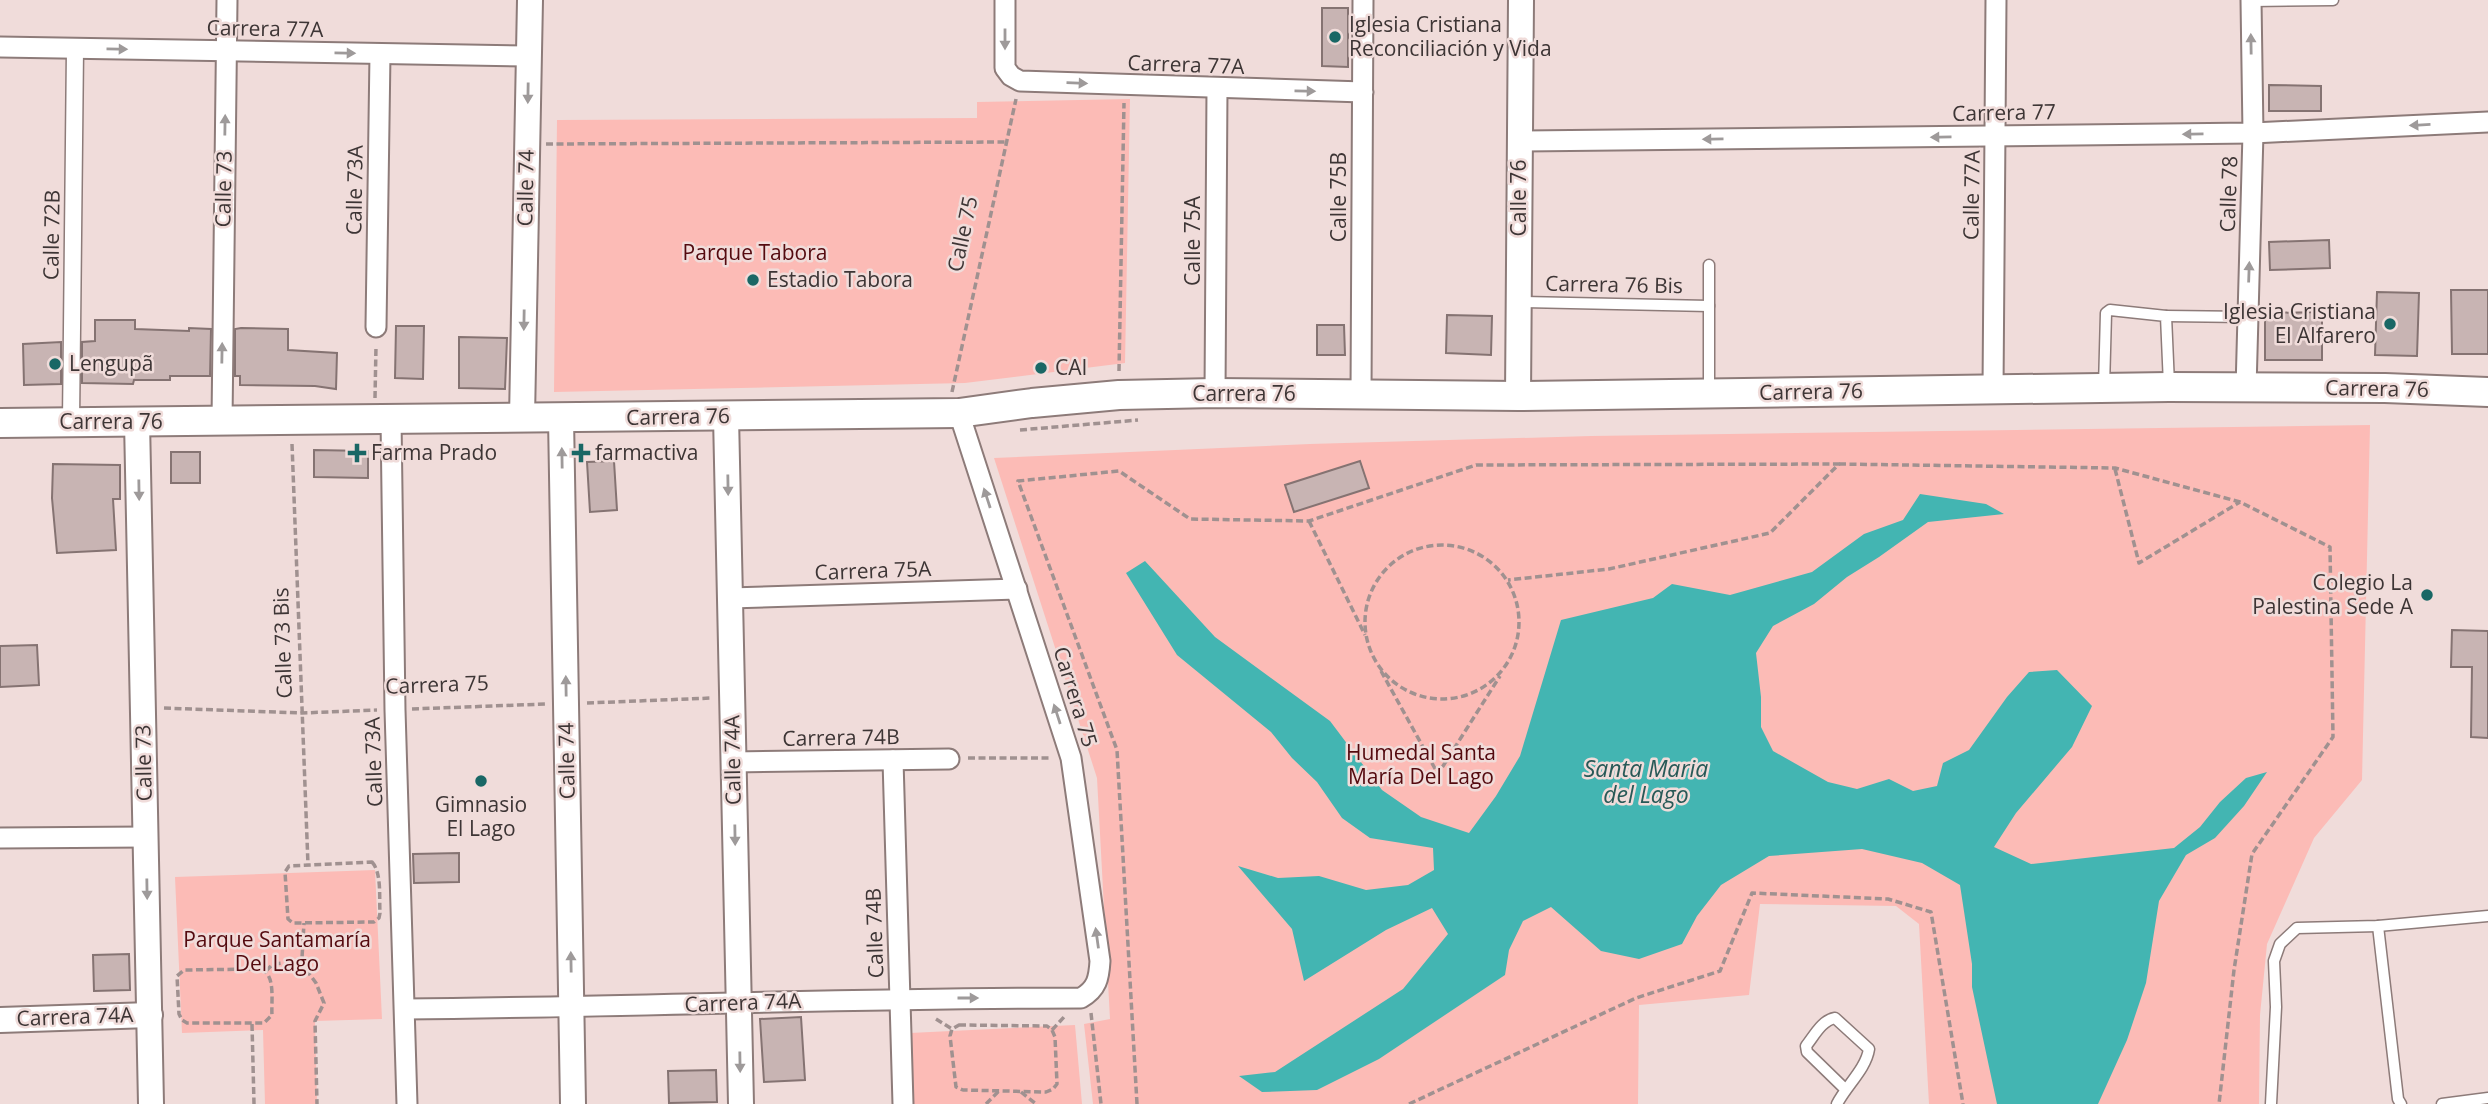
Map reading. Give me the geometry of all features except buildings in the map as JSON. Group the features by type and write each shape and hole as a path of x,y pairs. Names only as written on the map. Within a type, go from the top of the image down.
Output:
{"main road":[{"name":"Carrera 76","path":"0,422 291,420 383,412 522,418 726,416 1032,403 1119,395 1215,393 1518,396 2169,387 2385,388 2488,392"}],"street":[{"name":"Calle 73","path":"222,421 227,0"},
{"name":"Calle 74","path":"522,418 530,0"},
{"path":"1006,0 1005,68 1015,78"},
{"name":"Calle 75B","path":"1361,395 1363,0"},
{"name":"Calle 76","path":"1518,396 1521,0"},
{"name":"Calle 77A","path":"1993,390 1996,0"},
{"name":"Calle 78","path":"2246,389 2253,133 2250,0"},
{"name":"Carrera 77A","path":"0,47 528,56"},
{"name":"Calle 72B","path":"71,422 75,49"},
{"name":"Calle 73A","path":"376,327 380,54"},
{"name":"Carrera 77A","path":"1015,78 1217,89 1363,92"},
{"name":"Calle 75A","path":"1215,393 1217,89"},
{"name":"Carrera 77","path":"1520,141 2253,133 2488,122"},
{"name":"Carrera 75","path":"955,405 1071,758 1100,961 1099,979 1085,996"},
{"name":"Calle 73A","path":"383,412 407,1104"},
{"name":"Calle 74A","path":"726,416 741,1104"},
{"name":"Calle 74","path":"561,418 573,1104"},
{"name":"Calle 73","path":"137,421 151,1104"},
{"name":"Carrera 75A","path":"730,598 1017,589"},
{"name":"Carrera 74B","path":"733,762 949,759"},
{"name":"Calle 74B","path":"893,760 903,1104"},
{"path":"0,838 146,836"},
{"name":"Carrera 74A","path":"404,1009 1085,996"},
{"name":"Carrera 74A","path":"0,1020 150,1015"}],"lane":[{"path":"2250,0 2333,0"},
{"path":"1709,265 1709,393"},
{"name":"Carrera 76 Bis","path":"1518,302 1709,306"},
{"path":"2104,388 2107,311 2166,316 2248,317"},
{"path":"2166,316 2169,387"},
{"path":"2271,1104 2276,1007 2274,961 2280,944 2297,928 2378,926 2488,916"},
{"path":"2378,926 2392,1059 2401,1104"},
{"path":"1837,1104 1845,1088 1867,1059 1868,1049 1835,1018 1831,1018 1805,1046 1807,1052 1845,1088"},
{"path":"2442,1104 2488,1098"}],"path":[{"name":"Calle 75","path":"955,405 1006,142 1015,78"},
{"path":"1119,381 1124,85"},
{"path":"527,145 1006,142"},
{"path":"376,327 383,412"},
{"name":"Calle 73 Bis","path":"291,420 309,865"},
{"path":"1508,580 1609,569 1770,533 1839,464"},
{"path":"1137,1104 1117,750 1018,481 1119,471 1190,519 1309,521 1476,465 1839,464 2115,468 2240,502 2330,547 2333,737 2252,854 2234,970 2219,1104"},
{"path":"2115,468 2139,563 2240,502"},
{"path":"1309,521 1377,663 1438,774 1515,650 1520,627 1518,603 1508,580 1490,560 1466,547 1439,544 1412,550 1390,564 1373,585 1365,611 1366,638"},
{"path":"1377,663 1393,682 1414,694 1438,699 1462,697 1484,688 1502,671"},
{"name":"Carrera 75","path":"143,707 302,713 732,697"},
{"path":"949,759 1071,758"},
{"path":"372,862 377,867 379,919 374,922 304,923 293,923 288,919 285,872 289,866 372,862"},
{"path":"1409,1104 1636,998 1720,971 1752,893 1888,899 1931,912 1963,1104"},
{"path":"300,961 304,923"},
{"path":"266,971 273,964 300,961"},
{"path":"300,961 316,984 324,1003 315,1021 317,1104"},
{"path":"184,970 266,971 270,977 272,1015 264,1023 187,1023 182,1020 179,1014 177,976 184,970"},
{"path":"1085,996 1101,1104"},
{"path":"252,1024 254,1104"},
{"path":"959,1026 1047,1026 1052,1030 1055,1037 1057,1084 1053,1090 1046,1092 1020,1091 963,1090 956,1087 950,1036 952,1029 959,1026"},
{"path":"986,1104 1000,1090"},
{"path":"1020,1091 1036,1104"}],"green space":[{"name":"Parque Tabora","path":"1130,99 1125,363 965,383 554,392 557,120 977,118 977,102"},
{"name":"Humedal Santa María Del Lago","path":"2370,425 2362,780 2314,838 2267,944 2260,1015 2259,1104 1929,1104 1919,924 1896,906 1760,904 1749,995 1639,1005 1638,1104 1093,1104 1084,1024 1110,1019 1097,778 994,458 1310,444 1591,436"},
{"name":"Parque Santamaría Del Lago","path":"375,870 382,1019 315,1021 317,1104 265,1104 263,1030 182,1033 175,877"},
{"path":"1075,1025 1082,1104 914,1104 910,1033"}],"water":[{"name":"Santa Maria del Lago","path":"1920,494 1986,504 2004,514 1928,522 1847,577 1814,604 1773,626 1756,653 1761,727 1773,751 1828,782 1857,789 1889,779 1913,791 1937,786 1943,763 1969,750 2007,697 2029,672 2057,670 2092,706 2072,747 2016,813 1994,847 2031,864 2174,848 2200,827 2220,802 2246,778 2267,772 2244,806 2215,838 2186,855 2159,901 2146,983 2127,1040 2098,1104 1997,1104 1972,987 1972,964 1960,885 1922,863 1862,849 1769,856 1721,885 1697,916 1682,944 1639,959 1601,951 1551,907 1523,921 1509,950 1505,975 1379,1059 1317,1090 1262,1092 1239,1076 1275,1072 1403,989 1448,934 1432,908 1386,930 1304,981 1292,929 1238,866 1278,878 1319,876 1366,890 1408,885 1434,870 1433,848 1370,838 1342,818 1317,782 1292,758 1271,732 1177,655 1126,573 1145,561 1215,637 1330,721 1382,790 1421,817 1469,833 1520,756 1561,620 1653,598 1672,584 1730,595 1812,572 1864,534 1903,520"}],"place":[{"name":"Iglesia Cristiana Reconciliación y Vida","path":"1335,37"},
{"name":"Estadio Tabora","path":"753,280"},
{"name":"Iglesia Cristiana El Alfarero","path":"2390,324"},
{"name":"Lengupã","path":"55,364"},
{"name":"CAI","path":"1041,368"},
{"name":"Farma Prado","path":"357,453"},
{"name":"farmactiva","path":"581,453"},
{"name":"Colegio La Palestina Sede A","path":"2427,595"},
{"name":"Gimnasio El Lago","path":"481,781"}]}
